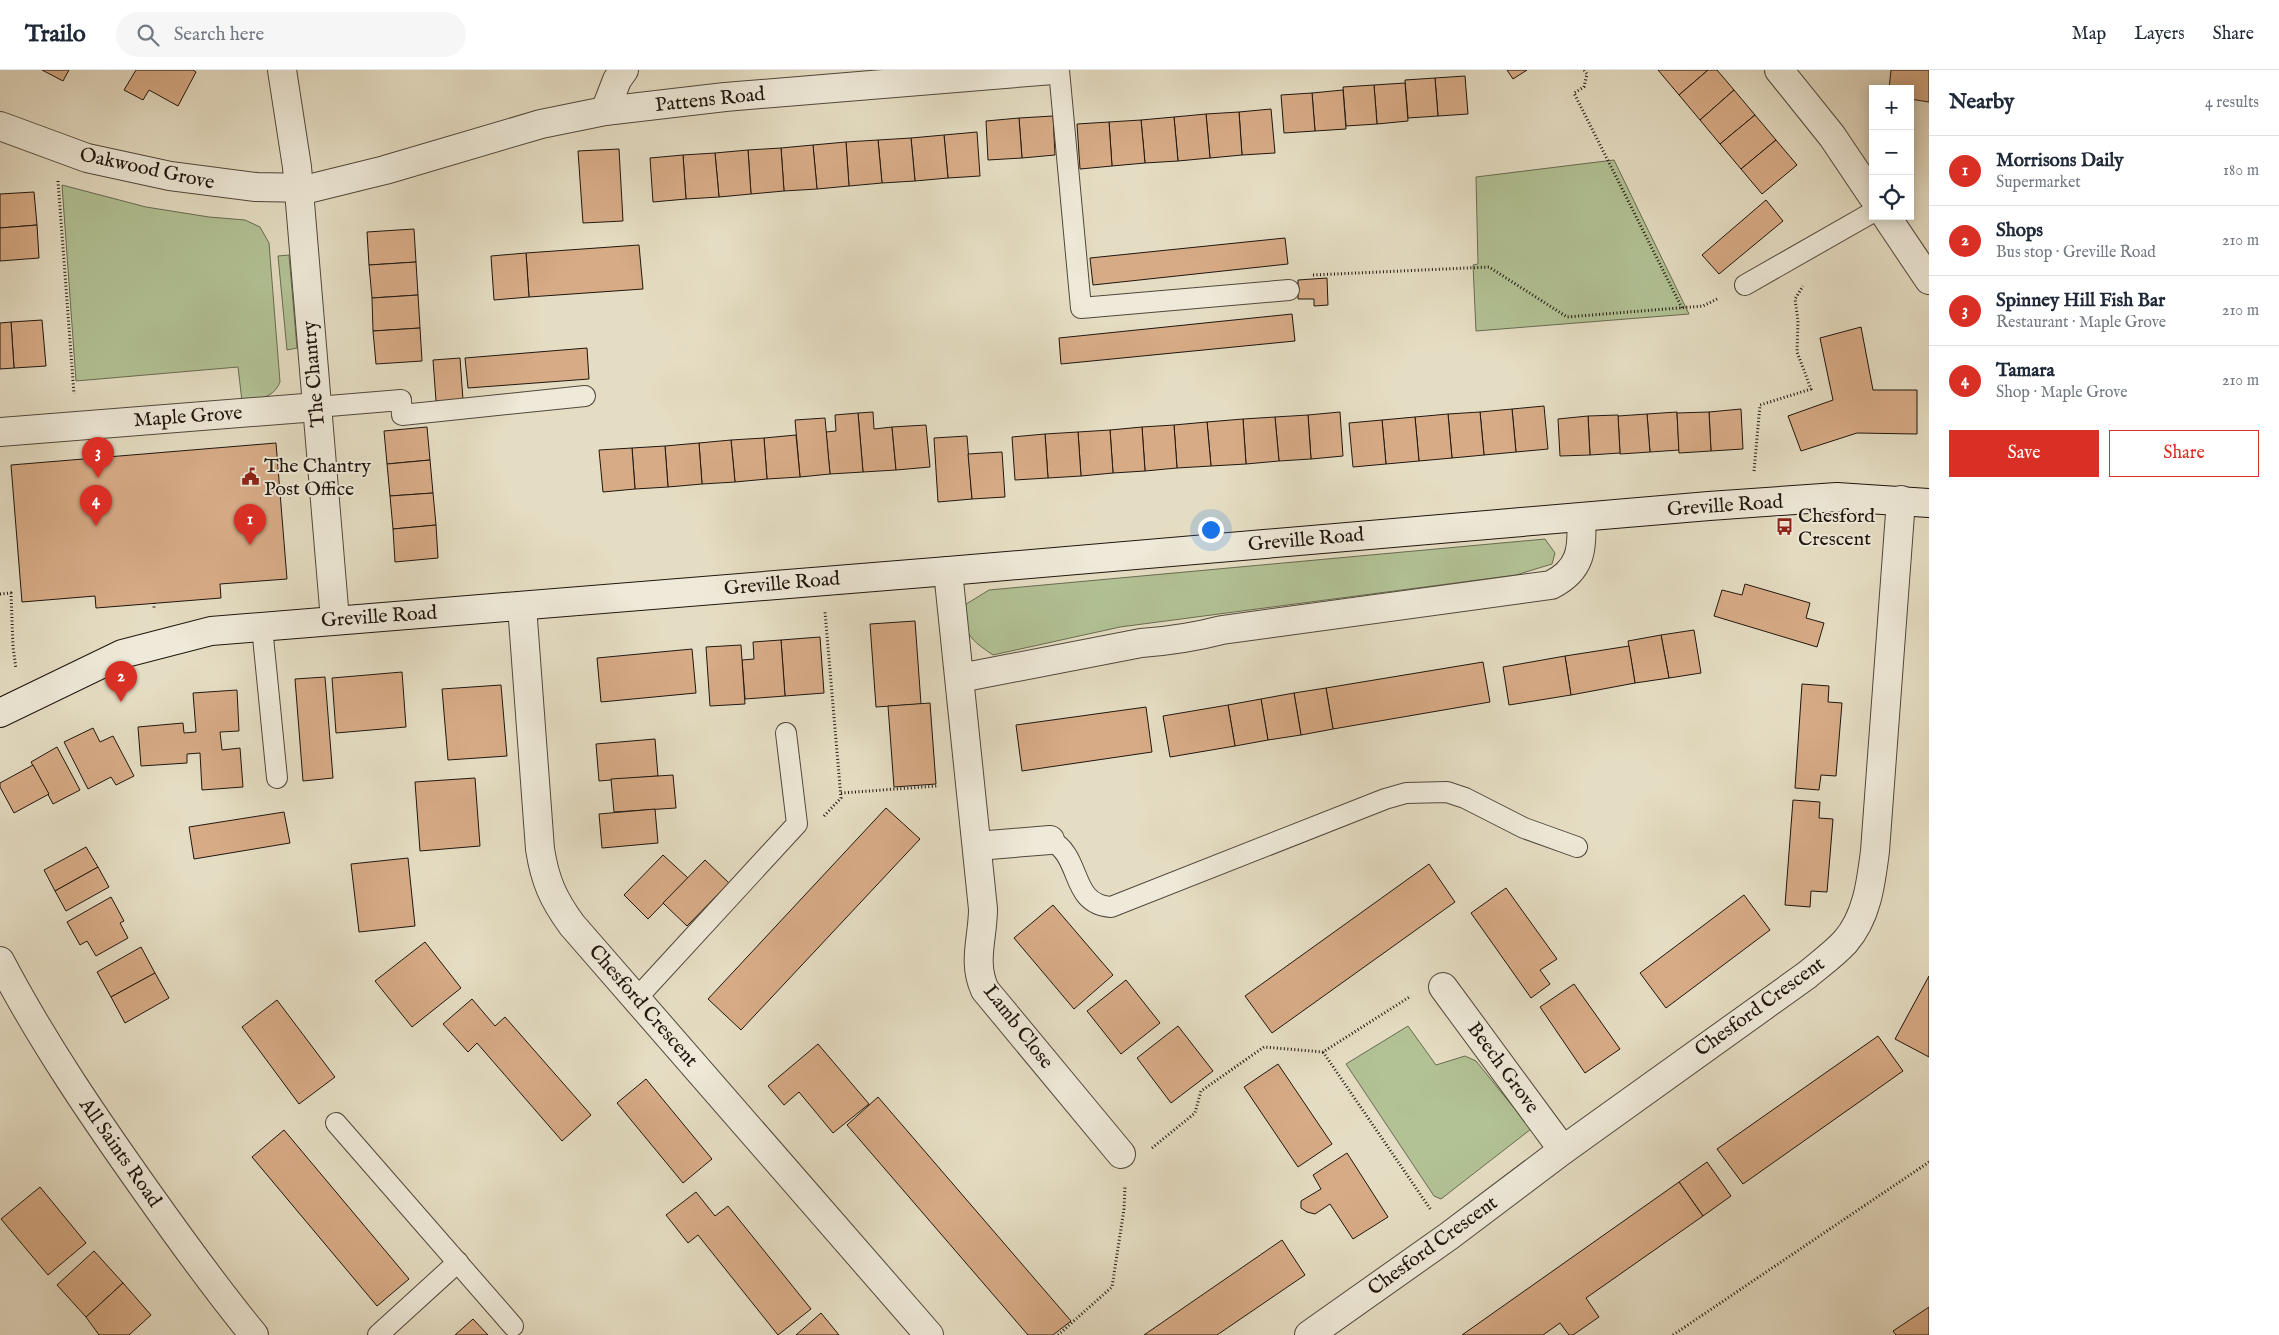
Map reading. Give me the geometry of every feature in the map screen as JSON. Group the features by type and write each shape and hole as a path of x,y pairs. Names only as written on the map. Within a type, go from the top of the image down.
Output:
{"street":[{"name":"The Chantry","path":"282,70 294,139 335,620"},
{"path":"605,111 617,80 624,70"},
{"name":"Pattens Road","path":"298,188 334,184 541,124 605,111 725,97 994,73 1053,70"},
{"path":"1779,70 1832,136 1869,191"},
{"name":"Oakwood Grove","path":"0,126 87,158 170,176 256,187 298,188"},
{"path":"1889,220 1929,280"},
{"name":"Maple Grove","path":"0,432 317,407"},
{"name":"Greville Road","path":"0,714 122,654 189,635 211,631 1837,497 1901,500 1929,504"},
{"name":"Chesford Crescent","path":"1309,1335 1449,1236 1563,1150 1807,975 1845,942 1857,925 1867,897 1875,851 1901,500"},
{"path":"960,678 1141,643 1166,642 1195,637 1222,630 1551,585 1565,578 1574,568 1580,552 1582,538 1581,518"},
{"name":"Lamb Close","path":"948,571 984,909 978,958 982,982 985,990 1134,1153"},
{"name":"Chesford Crescent","path":"522,606 543,871 550,890 560,908 636,999 929,1335"},
{"path":"977,846 1050,840"},
{"name":"All Saints Road","path":"0,961 45,1042 98,1124 216,1288 254,1335"},
{"name":"Beech Grove","path":"1443,987 1563,1150"}],"lane":[{"path":"1059,70 1080,308 1289,290"},
{"path":"1746,285 1869,214"},
{"path":"317,407 401,400 402,415 585,396"},
{"path":"262,627 277,778"},
{"path":"636,999 797,824 786,734"},
{"path":"1050,840 1060,845 1068,855 1081,888 1090,900 1100,906 1111,907 1376,802 1406,793 1447,792 1465,798 1524,828 1577,847"},
{"path":"336,1124 513,1326"},
{"path":"378,1335 458,1262"}],"path":[{"path":"1584,70 1587,74 1584,87 1574,93 1682,308"},
{"path":"56,148 76,426"},
{"path":"1754,464 1760,405 1811,389 1797,352 1798,321 1795,299 1804,287 1788,261"},
{"path":"1289,290 1288,277 1489,267 1567,317 1703,306"},
{"path":"0,594 11,593 15,658"},
{"path":"154,603 154,610"},
{"path":"841,793 941,786"},
{"path":"1134,1153 1195,1113 1201,1091 1264,1047 1323,1052 1434,981 1443,987"},
{"path":"1323,1052 1449,1236"},
{"path":"1673,1335 1929,1162"},
{"path":"1058,1335 1112,1287 1124,1210 1125,1185"}],"green space":[{"path":"1614,160 1689,314 1476,331 1473,265 1478,264 1476,177"},
{"path":"62,185 146,207 209,217 245,220 260,227 269,243 280,382 277,388 264,397 242,401 238,367 76,381"},
{"path":"289,255 297,348 287,350 278,256"},
{"path":"1545,539 1555,553 1552,564 1516,575 1120,627 993,655 979,645 970,635 963,616 963,606 989,590"},
{"path":"1408,1026 1436,1065 1465,1056 1476,1061 1531,1129 1441,1199 1434,1196 1346,1064"}],"building":[{"path":"42,70 69,70 63,81"},
{"path":"136,70 193,70 196,72 178,106 149,90 143,100 124,90"},
{"path":"1507,70 1527,70 1513,79"},
{"path":"1658,70 1708,70 1679,95"},
{"path":"1708,70 1717,70 1734,90 1700,120 1679,95"},
{"path":"1891,70 1929,70 1929,102 1914,100 1914,85 1889,85"},
{"path":"1465,76 1468,114 1438,116 1435,78"},
{"path":"1435,78 1438,116 1408,118 1405,80"},
{"path":"1405,83 1408,121 1377,124 1374,85"},
{"path":"1374,85 1377,124 1346,126 1343,87"},
{"path":"1343,90 1346,129 1315,131 1312,93"},
{"path":"1734,90 1755,115 1720,144 1700,120"},
{"path":"1312,93 1315,131 1284,133 1281,95"},
{"path":"1271,109 1275,153 1242,155 1239,112"},
{"path":"1239,112 1242,155 1210,158 1206,114"},
{"path":"1206,114 1210,158 1178,161 1174,117"},
{"path":"1755,115 1776,140 1741,169 1720,144"},
{"path":"1053,116 1055,155 1022,158 1019,118"},
{"path":"1174,117 1178,161 1145,163 1141,120"},
{"path":"1019,118 1022,158 988,160 986,121"},
{"path":"1141,120 1145,163 1112,166 1109,122"},
{"path":"1109,122 1112,166 1080,169 1077,124"},
{"path":"977,132 980,176 948,178 944,135"},
{"path":"944,135 948,178 915,181 911,138"},
{"path":"911,138 915,181 882,183 878,140"},
{"path":"878,140 882,183 849,186 846,142"},
{"path":"1776,140 1797,165 1762,194 1741,169"},
{"path":"846,142 849,186 817,189 813,145"},
{"path":"813,145 817,189 784,191 781,148"},
{"path":"781,148 784,191 751,194 748,150"},
{"path":"619,149 623,221 583,223 578,151"},
{"path":"748,150 751,194 719,197 715,153"},
{"path":"715,153 719,197 686,199 683,155"},
{"path":"683,155 686,199 653,202 650,158"},
{"path":"34,192 37,225 0,228 0,194"},
{"path":"1766,200 1783,221 1719,274 1702,255"},
{"path":"37,225 39,258 0,261 0,228"},
{"path":"414,229 416,262 369,265 367,232"},
{"path":"1285,238 1288,264 1093,285 1090,258"},
{"path":"639,245 643,289 529,297 526,253"},
{"path":"526,253 529,297 494,300 491,256"},
{"path":"416,262 418,295 372,298 369,265"},
{"path":"1327,278 1328,305 1314,306 1314,299 1298,299 1298,280"},
{"path":"418,295 420,328 373,331 372,298"},
{"path":"1292,314 1295,341 1061,364 1059,338"},
{"path":"42,320 46,366 14,368 11,322"},
{"path":"11,322 14,368 0,369 0,323"},
{"path":"1861,327 1873,390 1917,390 1917,434 1857,433 1801,451 1788,416 1833,400 1820,338"},
{"path":"420,328 422,361 376,364 373,331"},
{"path":"587,348 589,379 468,388 465,358"},
{"path":"460,358 463,400 436,401 433,360"},
{"path":"1544,406 1548,449 1516,452 1512,409"},
{"path":"1512,409 1516,452 1484,455 1480,412"},
{"path":"1741,409 1743,449 1711,451 1709,412"},
{"path":"873,412 874,429 892,427 896,470 863,472 858,413"},
{"path":"1340,412 1343,456 1311,459 1308,415"},
{"path":"1480,412 1484,455 1452,458 1448,414"},
{"path":"1677,412 1679,450 1650,452 1647,414"},
{"path":"1709,412 1711,451 1679,453 1677,413"},
{"path":"858,413 863,472 830,474 826,432 836,431 835,415"},
{"path":"1448,414 1452,458 1419,461 1415,417"},
{"path":"1647,414 1650,452 1620,454 1618,416"},
{"path":"1308,415 1311,459 1279,461 1275,417"},
{"path":"1618,415 1620,453 1590,455 1588,416"},
{"path":"1588,416 1590,455 1560,456 1558,419"},
{"path":"1275,417 1279,461 1246,464 1243,419"},
{"path":"1415,417 1419,461 1386,464 1382,420"},
{"path":"825,418 830,474 800,477 795,420"},
{"path":"1243,419 1246,464 1211,466 1207,422"},
{"path":"1382,420 1386,464 1353,467 1349,423"},
{"path":"1207,422 1211,466 1177,468 1174,425"},
{"path":"926,425 930,467 896,470 892,427"},
{"path":"1174,425 1177,468 1145,471 1142,427"},
{"path":"427,427 430,460 387,464 384,431"},
{"path":"1142,427 1145,471 1113,473 1110,430"},
{"path":"1110,430 1113,473 1081,476 1078,432"},
{"path":"1078,432 1081,476 1048,478 1045,434"},
{"path":"1045,434 1048,478 1015,480 1012,437"},
{"path":"796,435 800,477 767,479 764,438"},
{"path":"967,436 972,499 938,502 934,438"},
{"path":"764,438 767,479 735,482 731,440"},
{"path":"731,440 735,482 702,484 699,443"},
{"path":"276,443 287,579 220,584 221,598 96,608 95,596 22,602 11,465"},
{"path":"699,443 702,484 668,487 665,446"},
{"path":"665,446 668,487 635,489 632,448"},
{"path":"632,448 635,489 603,492 599,450"},
{"path":"1002,452 1005,497 972,499 968,454"},
{"path":"430,460 433,493 390,496 387,464"},
{"path":"433,493 436,525 393,529 390,496"},
{"path":"436,525 438,558 395,562 393,529"},
{"path":"1745,584 1810,603 1806,618 1824,623 1817,647 1714,616 1722,590 1742,595"},
{"path":"915,621 921,704 876,707 870,624"},
{"path":"1694,630 1701,673 1669,678 1661,635"},
{"path":"1661,635 1669,678 1635,683 1628,641"},
{"path":"820,637 824,693 785,696 781,640"},
{"path":"781,640 785,696 745,699 742,660 754,659 753,642"},
{"path":"741,645 745,704 710,706 706,647"},
{"path":"1629,646 1635,683 1571,695 1565,656"},
{"path":"692,649 696,693 601,702 597,658"},
{"path":"1565,656 1571,695 1509,705 1503,667"},
{"path":"1483,662 1490,702 1333,729 1326,688"},
{"path":"402,672 406,727 336,733 332,678"},
{"path":"325,677 333,778 303,781 295,679"},
{"path":"1802,684 1829,686 1828,702 1842,703 1836,776 1821,775 1819,790 1795,788"},
{"path":"501,685 507,756 448,760 442,689"},
{"path":"1326,688 1333,729 1301,735 1294,693"},
{"path":"237,690 239,731 220,732 222,750 240,748 243,787 202,790 200,753 187,754 187,763 141,766 138,727 183,723 184,733 196,732 193,693"},
{"path":"1294,693 1301,735 1268,740 1261,699"},
{"path":"1261,699 1268,740 1235,746 1228,705"},
{"path":"930,703 936,784 894,787 888,706"},
{"path":"1228,705 1235,746 1170,757 1163,716"},
{"path":"1146,707 1152,752 1022,771 1016,725"},
{"path":"93,728 100,742 113,736 134,776 116,785 111,777 88,789 64,742"},
{"path":"655,739 658,776 599,781 596,744"},
{"path":"57,747 80,790 53,804 31,762"},
{"path":"33,765 49,794 14,813 0,787 0,783"},
{"path":"673,775 676,808 614,812 611,779"},
{"path":"475,778 480,846 420,851 415,782"},
{"path":"1793,800 1820,802 1819,818 1833,819 1827,892 1811,891 1810,907 1785,905"},
{"path":"886,808 920,839 741,1030 708,999"},
{"path":"655,809 658,843 602,848 599,814"},
{"path":"284,812 290,843 194,859 189,827"},
{"path":"86,847 98,867 55,891 44,870"},
{"path":"663,855 688,878 648,919 624,895"},
{"path":"408,858 415,926 359,932 351,864"},
{"path":"705,860 729,883 687,926 663,903"},
{"path":"1429,864 1455,902 1272,1033 1245,996"},
{"path":"98,867 109,887 66,911 55,891"},
{"path":"1506,888 1557,959 1540,970 1550,984 1531,998 1471,913"},
{"path":"1744,895 1770,930 1666,1008 1640,973"},
{"path":"111,897 124,921 120,923 128,938 96,956 87,941 80,945 67,922"},
{"path":"1053,905 1113,975 1074,1009 1014,938"},
{"path":"425,942 461,988 412,1027 375,981"},
{"path":"141,947 155,973 111,997 97,972"},
{"path":"155,973 169,998 125,1023 111,997"},
{"path":"1929,976 1929,1057 1895,1039"},
{"path":"1126,980 1160,1023 1121,1054 1087,1011"},
{"path":"1574,984 1620,1049 1585,1073 1540,1007"},
{"path":"472,999 495,1026 505,1017 591,1115 562,1141 477,1043 468,1052 443,1024"},
{"path":"277,1000 335,1077 299,1104 242,1027"},
{"path":"1178,1026 1213,1071 1171,1103 1137,1058"},
{"path":"1878,1036 1903,1071 1743,1184 1717,1149"},
{"path":"818,1044 869,1104 833,1133 799,1092 784,1105 768,1086"},
{"path":"1278,1064 1332,1144 1298,1167 1244,1087"},
{"path":"646,1079 712,1159 683,1183 617,1103"},
{"path":"878,1097 1071,1321 1053,1335 1028,1335 847,1125"},
{"path":"284,1130 409,1279 377,1306 252,1157"},
{"path":"1347,1153 1388,1217 1353,1239 1330,1204 1315,1214 1301,1208 1301,1201 1321,1189 1313,1175"},
{"path":"1707,1162 1731,1196 1703,1216 1679,1182"},
{"path":"1679,1182 1703,1216 1586,1298 1599,1317 1573,1335 1569,1335 1560,1323 1543,1335 1462,1335"},
{"path":"40,1187 86,1243 48,1275 1,1219"},
{"path":"696,1192 715,1216 728,1206 811,1309 778,1335 698,1235 688,1243 666,1215"},
{"path":"1282,1240 1305,1275 1217,1335 1144,1335"},
{"path":"94,1251 123,1283 86,1317 57,1285"},
{"path":"123,1283 151,1315 129,1335 99,1335 86,1317"},
{"path":"1929,1307 1929,1335 1896,1335 1893,1331"},
{"path":"821,1313 839,1335 796,1335"},
{"path":"473,1319 488,1335 455,1335"}],"place":[{"name":"The Chantry Post Office","path":"250,477"},
{"name":"Spinney Hill Fish Bar","path":"98,478"},
{"name":"Tamara","path":"96,526"},
{"name":"Chesford Crescent","path":"1784,527"},
{"name":"Morrisons Daily","path":"250,545"},
{"name":"Shops","path":"121,702"}]}
